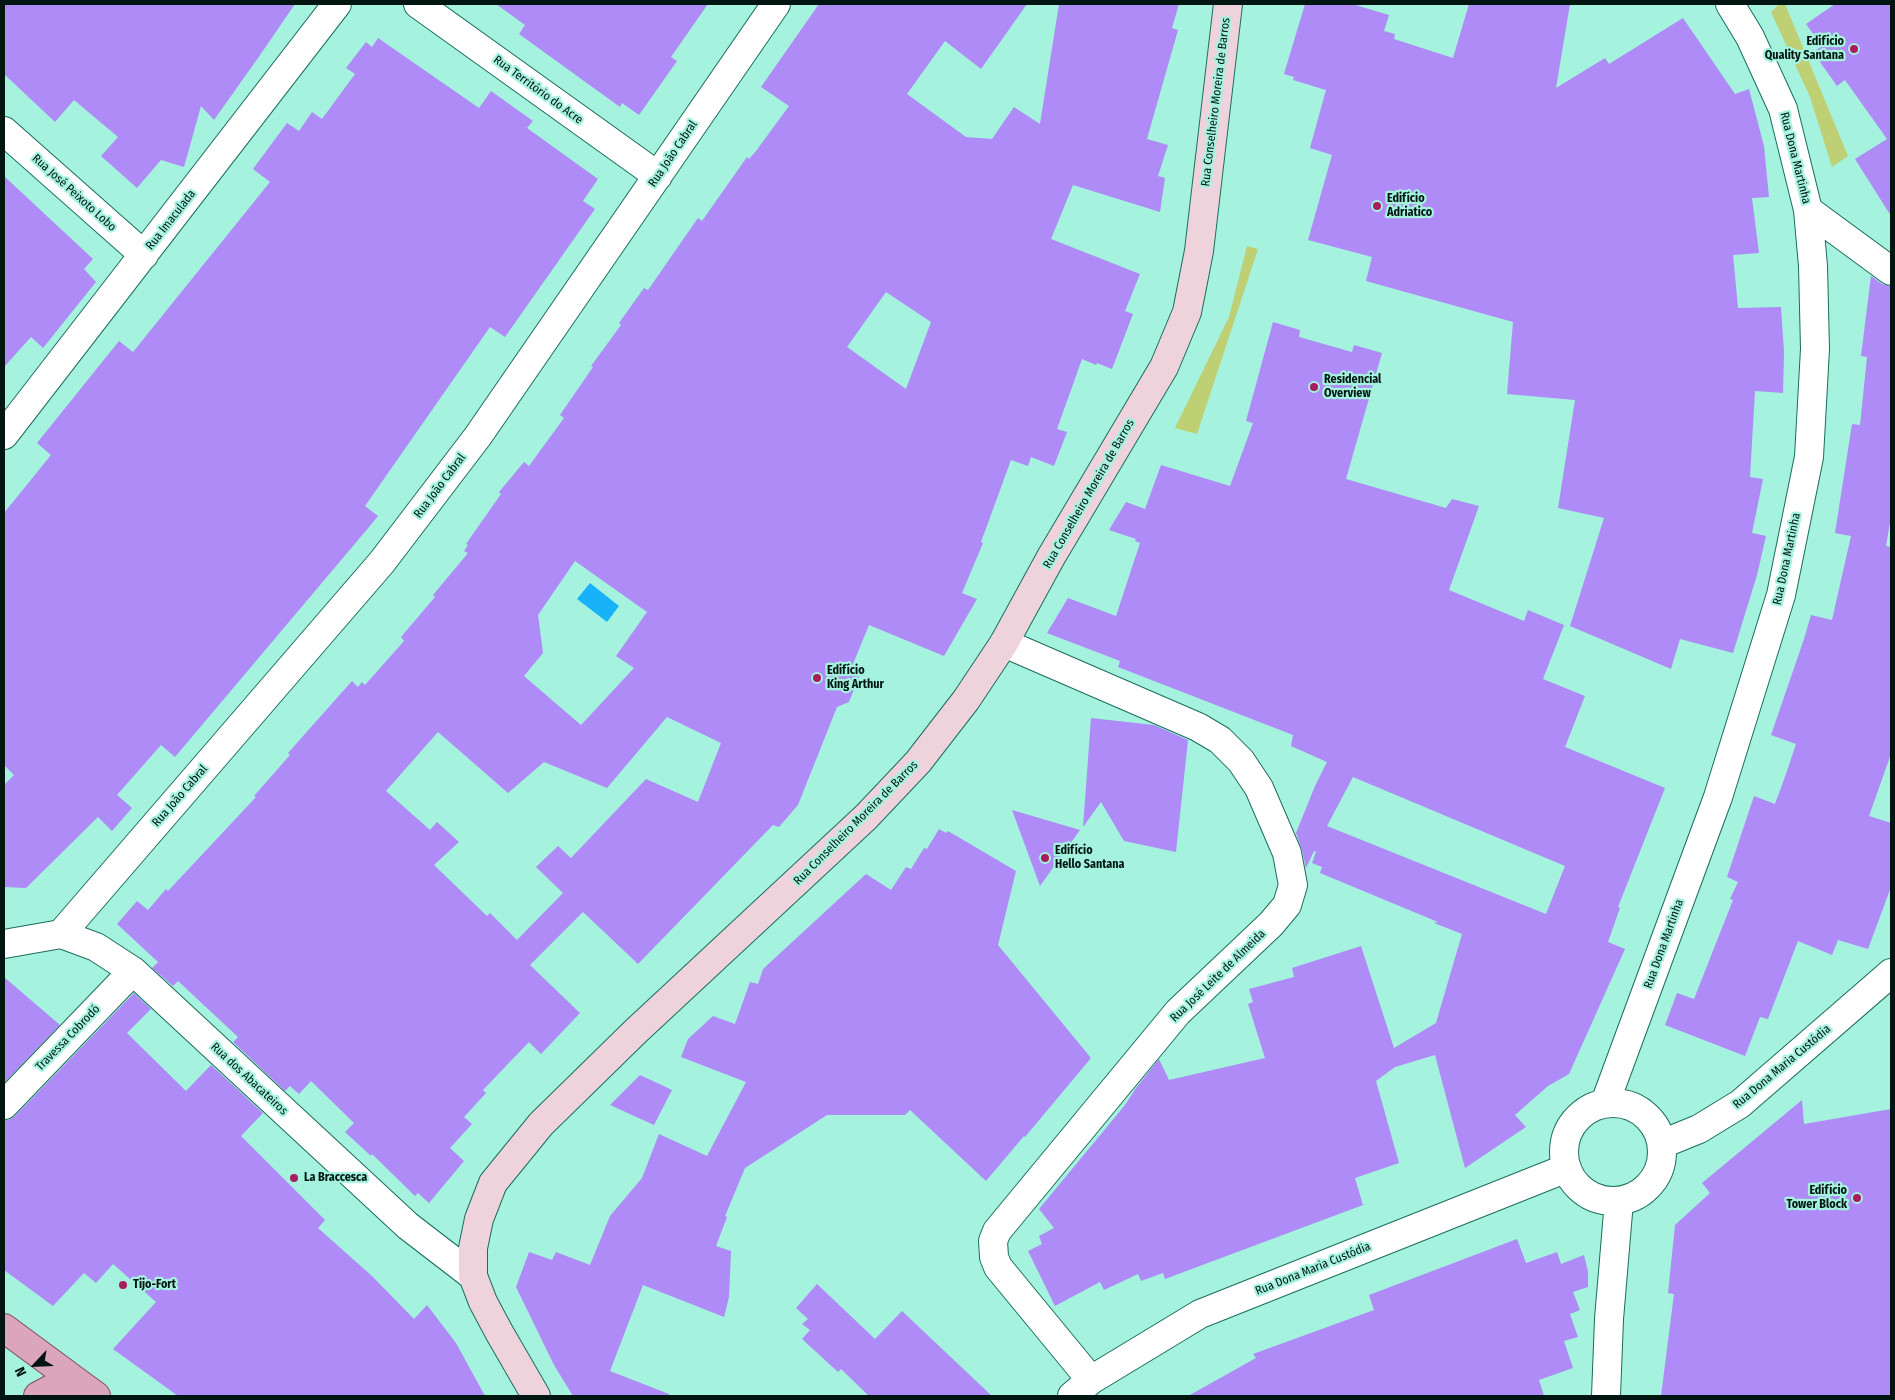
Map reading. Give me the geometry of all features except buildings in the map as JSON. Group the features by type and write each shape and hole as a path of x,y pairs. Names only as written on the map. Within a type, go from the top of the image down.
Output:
{"main road":[{"name":"Rua Conselheiro Moreira de Barros","path":"536,1396 498,1332 473,1276 473,1248 479,1219 493,1183 541,1124 636,1031 866,817 918,762 966,700 1004,643 1056,548 1164,367 1187,312 1199,252 1228,4"},
{"path":"4,1328 87,1389"},
{"path":"38,1396 52,1388 87,1389"}],"street":[{"name":"Rua Imaculada","path":"4,435 337,4"},
{"name":"Rua Território do Acre","path":"418,4 658,176"},
{"name":"Rua João Cabral","path":"61,934 382,562 478,436 776,4"},
{"name":"Rua Dona Martinha","path":"1605,1103 1718,796 1781,595 1809,457 1814,349 1813,266 1808,210 1784,110 1750,37 1730,4"},
{"name":"Rua José Peixoto Lobo","path":"4,130 144,255"},
{"path":"1808,210 1891,271"},
{"name":"Rua José Leite de Almeida","path":"1004,643 1198,727 1220,740 1241,761 1258,788 1287,853 1293,885 1287,904 1272,924 1178,1012 997,1231 992,1241 994,1257 998,1267 1082,1388"},
{"path":"4,944 61,934"},
{"name":"Rua dos Abacateiros","path":"61,934 96,947 133,971 408,1226 473,1276"},
{"name":"Travessa Cobrodó","path":"4,1105 133,971"},
{"name":"Rua Dona Maria Custódia","path":"1662,1144 1699,1129 1740,1104 1891,973"},
{"path":"1620,1102 1648,1116 1657,1129 1662,1144 1661,1164 1653,1182 1638,1195 1619,1201 1603,1200 1587,1194 1576,1183 1567,1168 1564,1155 1566,1140 1571,1127 1580,1116 1591,1108 1605,1103 1620,1102"},
{"name":"Rua Dona Maria Custódia","path":"1082,1388 1200,1314 1567,1168"},
{"path":"1606,1396 1609,1319 1619,1201"}],"green space":[{"path":"1779,4 1785,4 1848,156 1832,167 1810,97 1771,12"},
{"path":"1247,246 1258,249 1197,434 1175,428 1229,317"}],"water":[{"path":"590,583 619,606 607,622 577,599"}],"place":[{"name":"Edifício Quality Santana","path":"1854,49"},
{"name":"Edifício Adriatico","path":"1377,206"},
{"name":"Residencial Overview","path":"1314,387"},
{"name":"Edifício King Arthur","path":"817,678"},
{"name":"Edifício Hello Santana","path":"1045,858"},
{"name":"La Braccesca","path":"294,1178"},
{"name":"Edifício Tower Block","path":"1857,1198"},
{"name":"Tijo-Fort","path":"123,1285"}]}
